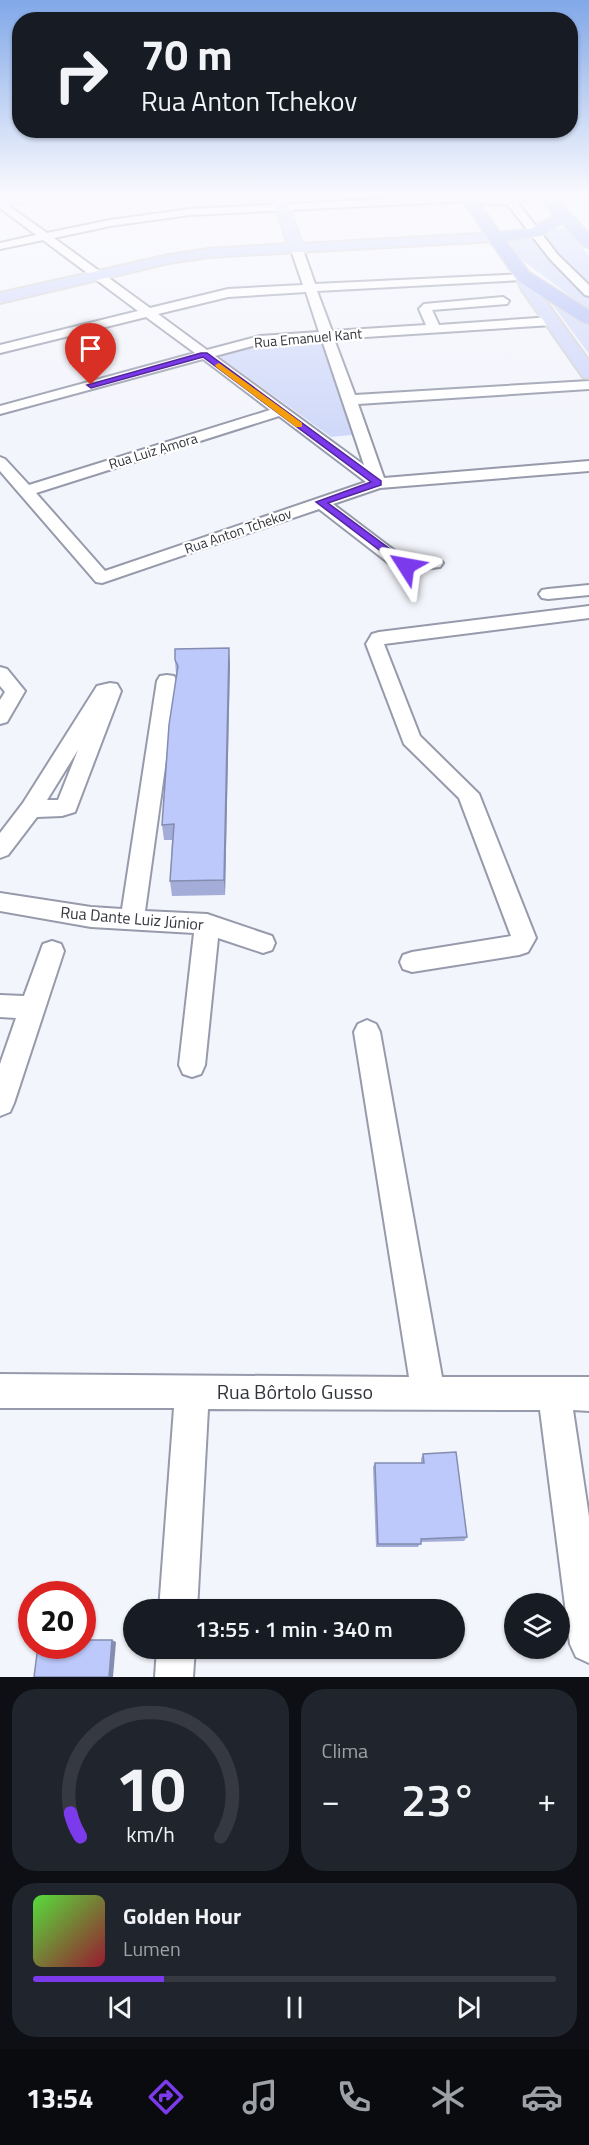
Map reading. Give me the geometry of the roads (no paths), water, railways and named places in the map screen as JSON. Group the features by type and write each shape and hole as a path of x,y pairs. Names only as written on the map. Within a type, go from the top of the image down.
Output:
{"highway":[{"path":"523,276 589,318"}],"main road":[{"path":"0,298 101,274"},
{"path":"523,276 530,290 589,373"}],"street":[{"path":"306,274 378,483"},
{"path":"571,274 589,292"},
{"path":"98,275 378,483"},
{"path":"0,349 228,293 523,276"},
{"path":"466,279 489,292"},
{"path":"434,328 425,309 428,307 503,301"},
{"name":"Rua Emanuel Kant","path":"0,410 260,340 552,321"},
{"path":"349,400 589,386"},
{"name":"Rua Luiz Amora","path":"25,490 281,411"},
{"path":"327,445 364,442"},
{"path":"0,462 25,490"},
{"path":"583,466 589,487"},
{"name":"Rua Anton Tchekov","path":"25,490 102,578 378,483 583,466"},
{"path":"321,502 401,564 406,566 434,563"},
{"path":"548,594 589,590"},
{"path":"412,962 519,945 524,938 468,794 411,739 375,644 379,638 589,612"},
{"path":"0,674 15,691 0,717"},
{"path":"132,920 166,681"},
{"path":"0,849 31,809 104,690 110,688 111,691 67,806 31,809"},
{"name":"Rua Dante Luiz Júnior","path":"0,902 45,911 132,920 207,924 263,943"},
{"path":"192,1065 207,924"},
{"path":"0,1103 52,951"},
{"path":"0,1006 32,1008"},
{"path":"367,1032 428,1393"},
{"name":"Rua Bôrtolo Gusso","path":"0,1391 589,1394"},
{"path":"179,1599 192,1392"},
{"path":"554,1394 589,1644"},
{"path":"174,1677 175,1659"}]}
